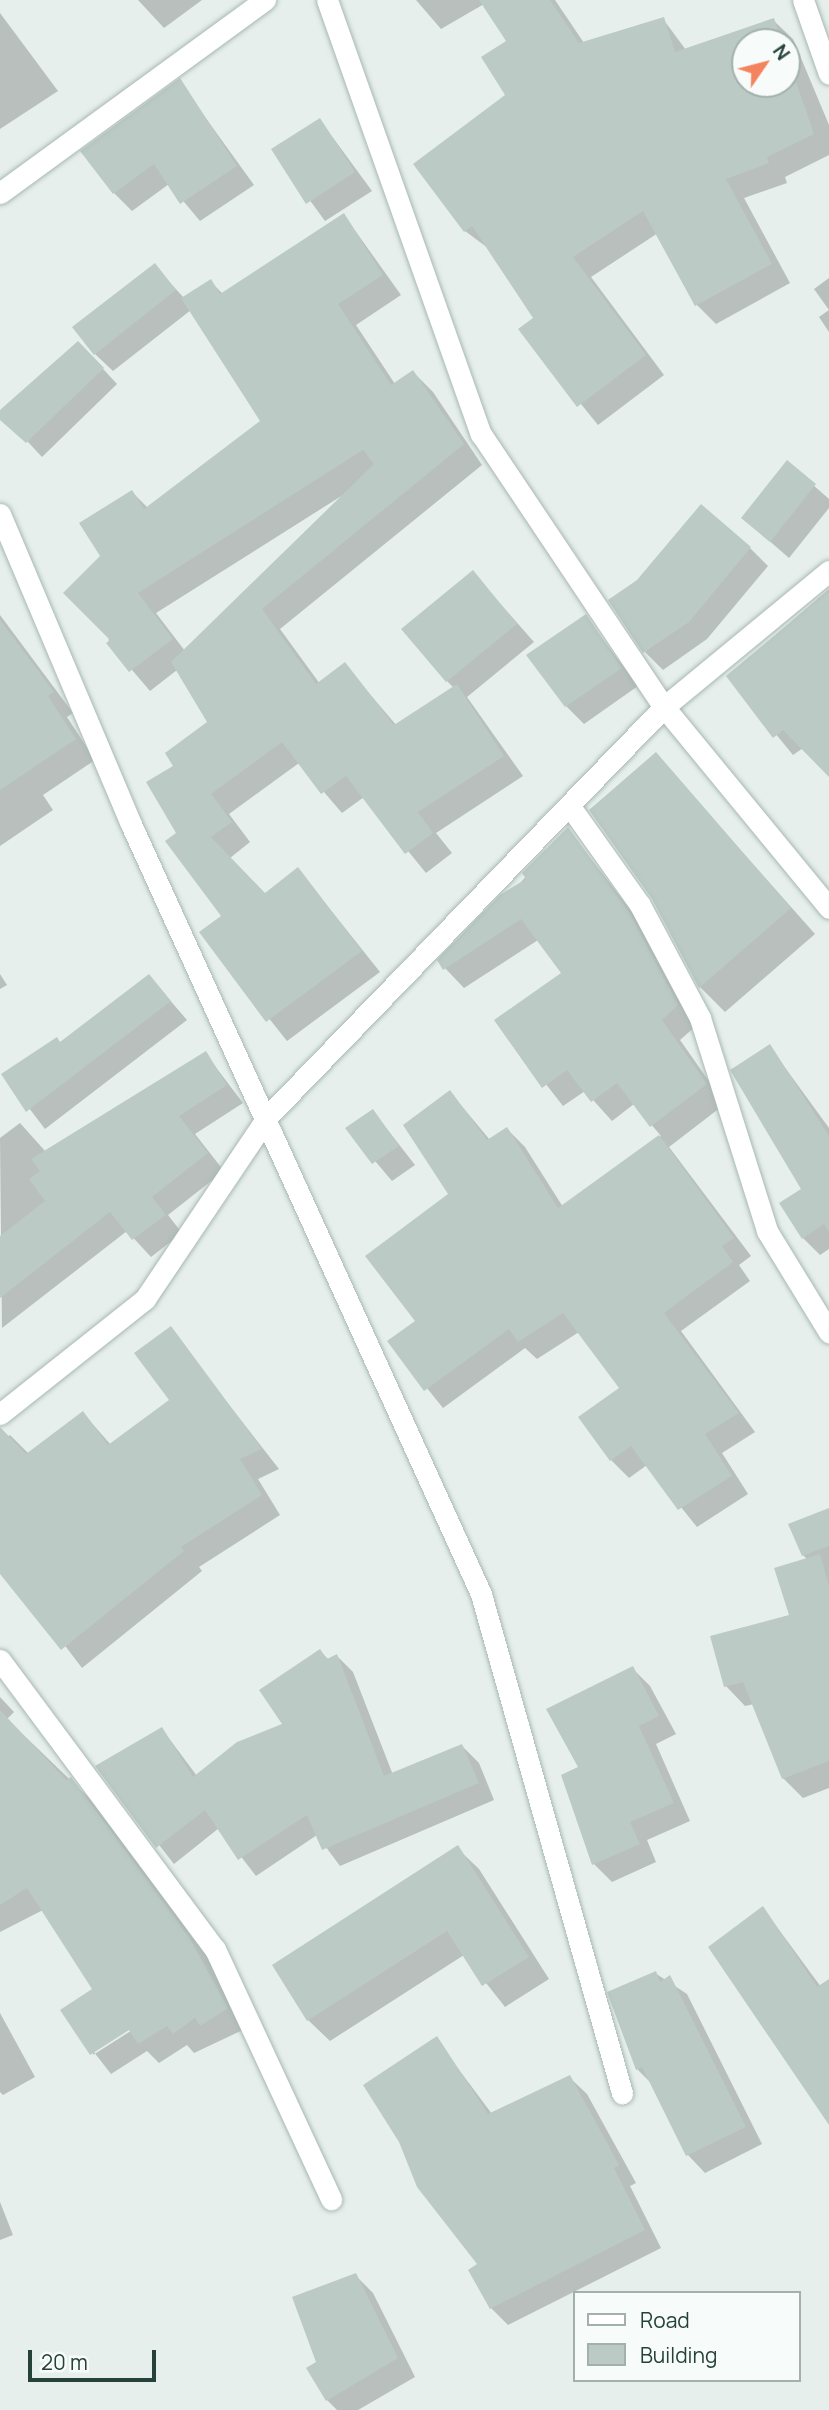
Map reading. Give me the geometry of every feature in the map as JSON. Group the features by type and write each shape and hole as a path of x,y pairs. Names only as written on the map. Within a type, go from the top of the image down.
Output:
{"street":[{"path":"0,193 265,0"},
{"path":"327,0 481,434 663,707 829,908"},
{"path":"803,0 829,74"},
{"path":"0,514 130,822 268,1116 481,1594 622,2093"},
{"path":"0,1414 145,1299 268,1116 663,707 829,571"},
{"path":"569,805 640,905 695,1008 766,1231 829,1332"},
{"path":"0,1660 215,1949 331,2199"}],"building":[{"path":"479,0 550,0 579,43 664,17 675,52 731,33 731,98 801,96 814,134 767,157 769,163 726,179 772,264 695,306 643,211 573,257 646,355 577,407 518,329 533,318 472,226 464,232 413,164 505,95 481,57 506,41"},
{"path":"774,18 777,28 745,28"},
{"path":"180,78 237,166 180,204 154,164 113,194 80,151"},
{"path":"320,118 355,172 306,204 271,149"},
{"path":"344,213 383,275 338,304 391,385 413,370 464,444 262,609 316,684 345,662 394,725 457,684 504,756 418,812 433,833 405,854 346,776 321,794 282,742 211,794 232,822 211,837 265,893 298,867 362,951 266,1022 199,932 221,916 165,841 176,833 146,782 173,766 165,753 207,722 171,662 374,464 363,450 138,593 173,639 129,672 106,643 110,640 63,593 100,556 79,523 132,490 144,509 260,421 181,298 211,279 220,294"},
{"path":"155,263 176,290 94,355 72,327"},
{"path":"78,341 104,368 26,443 0,420 0,410"},
{"path":"787,460 816,484 770,542 741,518"},
{"path":"701,504 751,547 689,622 643,653 608,600 637,580"},
{"path":"473,570 517,624 446,682 401,629"},
{"path":"829,590 829,777 783,730 773,738 726,676"},
{"path":"586,614 622,668 565,707 526,655"},
{"path":"0,620 54,692 48,696 76,739 0,790"},
{"path":"656,752 791,908 699,988 652,899 589,810"},
{"path":"568,827 629,912 678,1005 662,1020 707,1084 650,1127 617,1083 591,1102 567,1070 542,1088 494,1020 561,973 521,919 443,970 437,960 500,895 526,879 522,873"},
{"path":"149,974 171,1001 26,1112 1,1074 57,1037 60,1042"},
{"path":"770,1044 829,1136 829,1232 824,1224 802,1239 779,1203 801,1189 730,1070"},
{"path":"206,1051 227,1085 179,1116 208,1153 152,1197 166,1215 132,1240 110,1212 0,1298 0,1236 45,1201 29,1179 40,1171 31,1159"},
{"path":"450,1090 487,1140 507,1127 558,1208 659,1135 734,1238 722,1246 733,1262 664,1313 739,1413 705,1434 732,1476 678,1510 631,1446 610,1461 578,1417 619,1388 563,1313 518,1342 509,1329 424,1391 387,1341 415,1321 365,1256 448,1194 403,1125"},
{"path":"373,1109 399,1146 372,1164 345,1128"},
{"path":"171,1326 262,1449 240,1459 262,1495 181,1547 184,1551 61,1650 0,1574 0,1427 26,1454 83,1411 108,1445 169,1400 134,1353"},
{"path":"829,1508 829,1546 802,1556 788,1524"},
{"path":"820,1554 829,1586 829,1761 782,1779 743,1682 724,1687 710,1636 789,1615 774,1568"},
{"path":"320,1649 327,1659 337,1654 384,1776 462,1744 479,1783 322,1850 307,1815 238,1860 205,1810 156,1848 95,1766 162,1727 193,1777 237,1742 282,1724 259,1690"},
{"path":"633,1666 659,1716 639,1726 674,1803 630,1822 640,1844 592,1865 561,1775 578,1767 546,1709"},
{"path":"0,1710 66,1780 71,1777 189,1937 228,2008 200,2026 195,2018 173,2034 167,2026 138,2044 129,2030 90,2055 60,2010 92,1989 27,1888 0,1905"},
{"path":"458,1845 529,1957 482,1986 447,1931 307,2021 272,1965"},
{"path":"763,1906 817,1987 829,1979 829,2125 708,1947"},
{"path":"656,1971 660,1982 670,1975 746,2127 686,2156 642,2067 636,2070 607,1992"},
{"path":"437,2036 488,2114 570,2075 619,2165 614,2168 645,2230 490,2309 468,2270 477,2264 417,2187 399,2142 363,2085"},
{"path":"356,2273 398,2358 326,2401 306,2368 316,2362 292,2297"}]}
